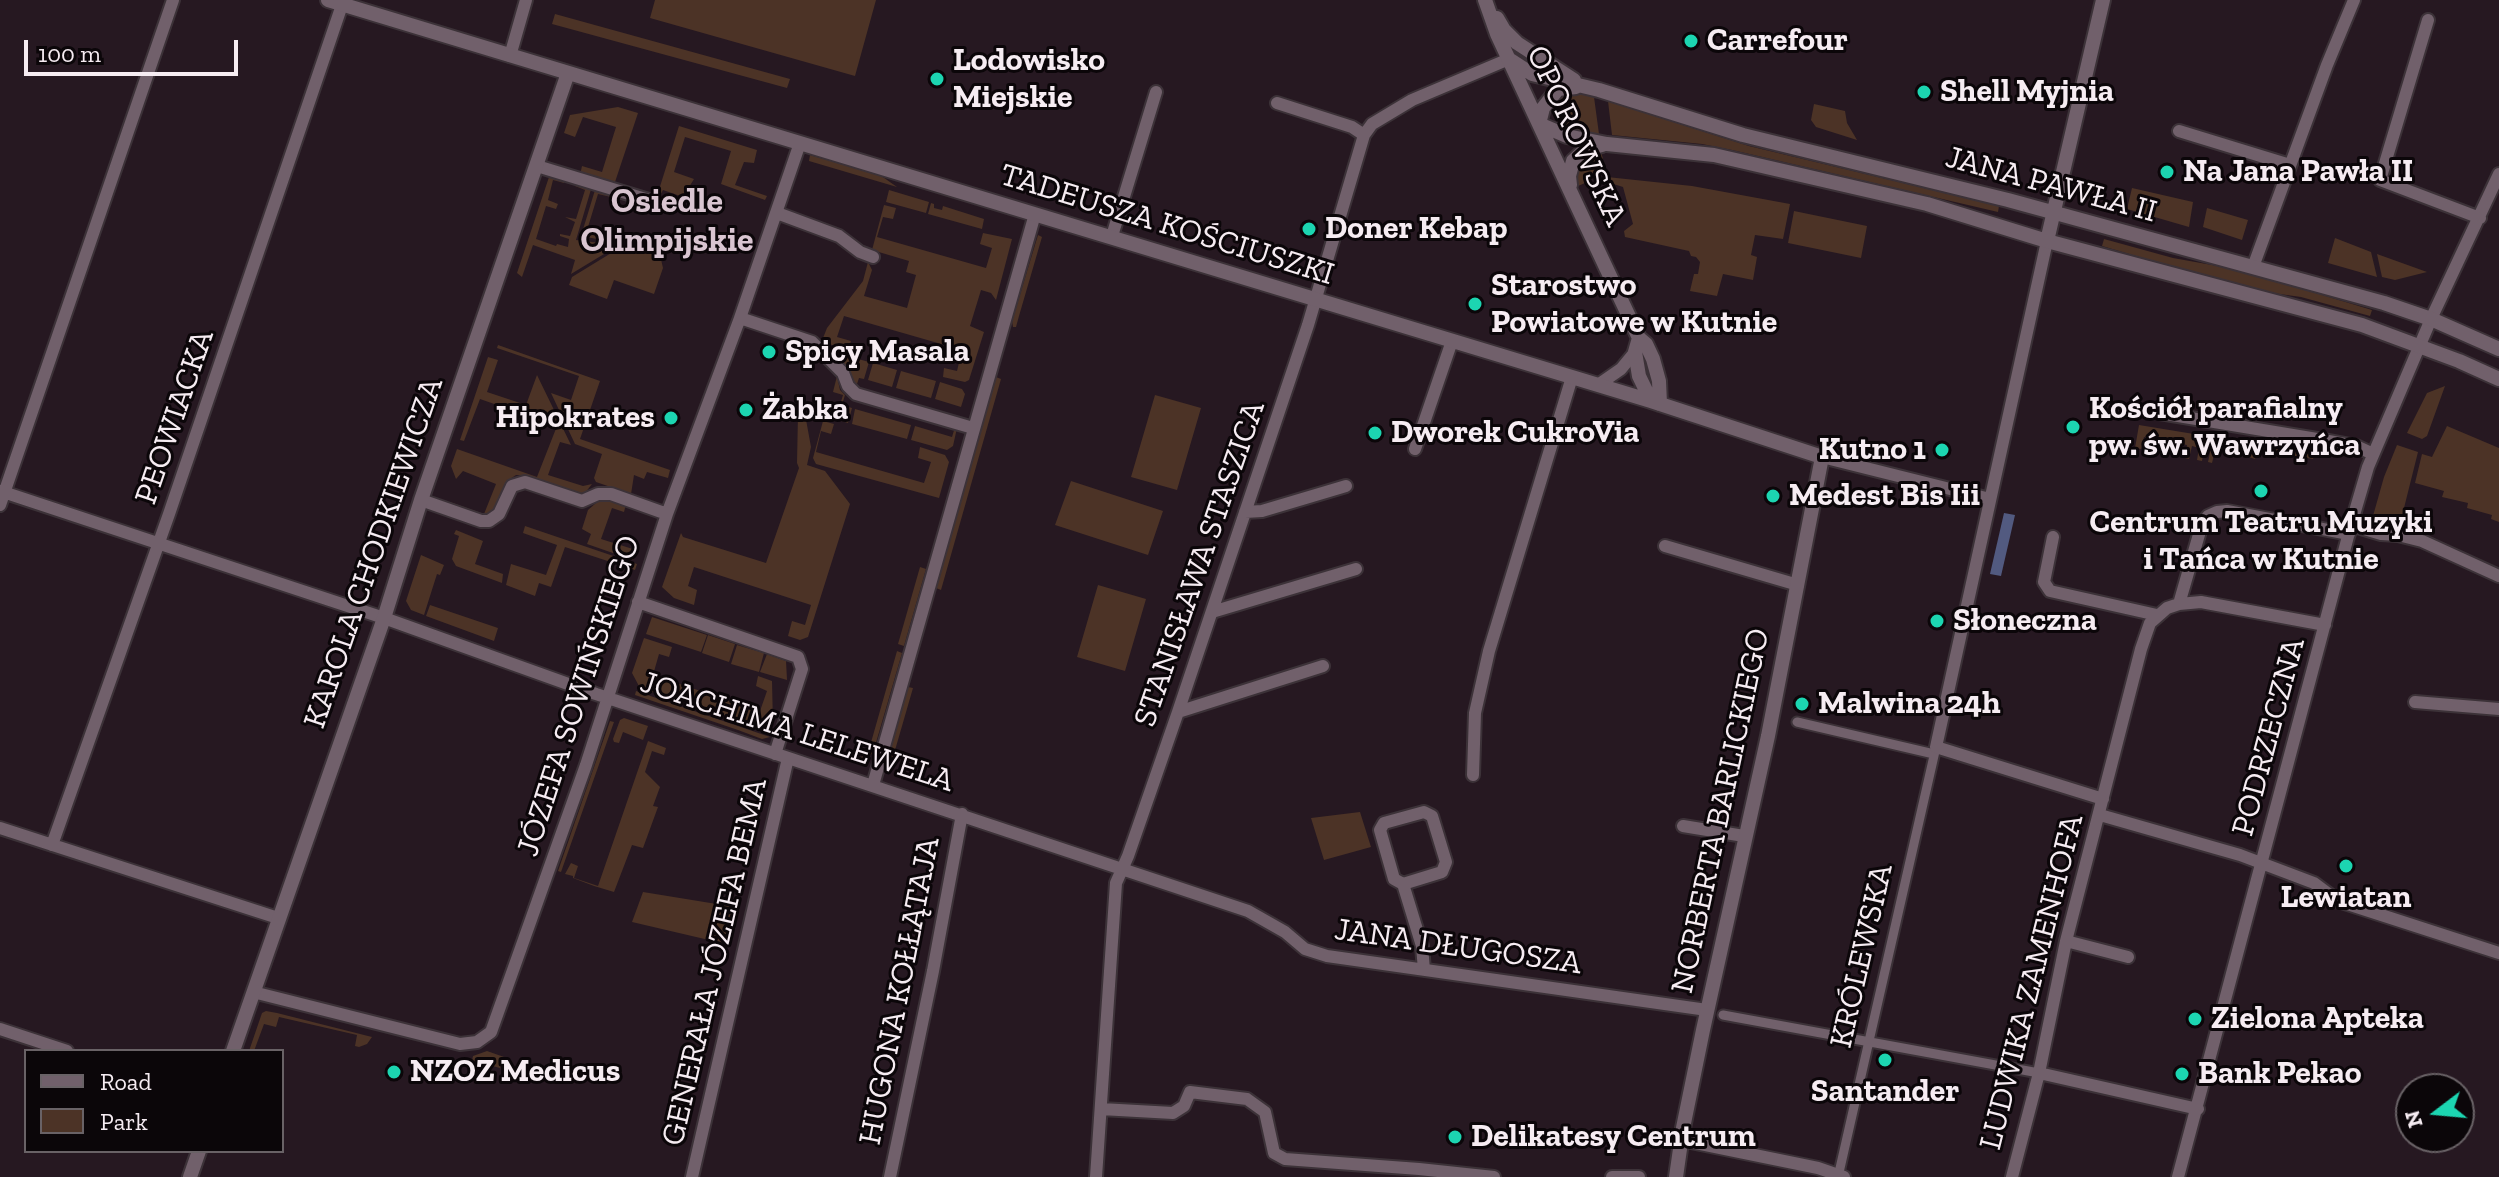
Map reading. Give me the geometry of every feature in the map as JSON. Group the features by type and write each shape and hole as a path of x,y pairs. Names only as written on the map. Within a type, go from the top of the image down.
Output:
{"street":[{"path":"0,505 2,491 173,0"},
{"path":"510,56 526,0"},
{"name":"OPOROWSKA","path":"1485,0 1637,345 1646,344 1653,359 1659,381 1656,402"},
{"name":"JANA PAWŁA II","path":"1485,0 1504,30 1517,43 1584,86"},
{"path":"1935,751 2103,0"},
{"path":"2253,267 2354,0"},
{"name":"TADEUSZA KOŚCIUSZKI","path":"337,2 1656,402 1822,457 1990,499"},
{"name":"PEOWIACKA","path":"52,845 159,543 337,2"},
{"path":"2428,20 2380,180 2480,218"},
{"path":"1277,103 1352,127 1364,135 1372,124 1412,100 1509,59"},
{"name":"JANA PAWŁA II","path":"1509,59 1532,74 1584,86 1782,146 2055,213 2431,319 2499,349"},
{"name":"KAROLA CHODKIEWICZA","path":"234,1049 384,618 421,500 568,73"},
{"path":"1539,124 1543,108 1558,89 1584,86"},
{"path":"1112,236 1156,92"},
{"name":"JANA PAWŁA II","path":"1539,124 1567,136 1607,144 1714,155 1927,204 2047,241 2362,325 2499,379"},
{"path":"2179,131 2290,165"},
{"name":"STANISŁAWA STASZICA","path":"1096,1177 1116,883 1212,612 1315,299 1364,135"},
{"name":"JÓZEFA SOWIŃSKIEGO","path":"253,992 460,1044 477,1042 488,1036 608,698 667,514 740,318 800,143"},
{"path":"1572,195 1569,176 1573,161 1586,149 1607,144"},
{"path":"537,166 652,201"},
{"name":"PODRZECZNA","path":"2178,1177 2350,530 2373,454 2431,319 2499,174"},
{"path":"777,213 839,236 860,252 873,257"},
{"path":"873,785 1035,214"},
{"path":"740,318 812,342 843,373 848,386 856,394 973,428"},
{"path":"1415,449 1452,341"},
{"path":"1598,385 1621,369 1637,345"},
{"path":"1473,775 1475,713 1489,651 1572,377"},
{"path":"2160,413 2356,446 2373,454"},
{"name":"NORBERTA BARLICKIEGO","path":"1676,1177 1707,1010 1771,723 1822,457"},
{"path":"421,500 489,521 499,514 509,489 525,482 582,501 598,494 611,494 667,514"},
{"path":"1245,512 1262,511 1346,486"},
{"name":"JOACHIMA LELEWELA","path":"2,491 1122,870"},
{"path":"2179,604 2202,524 2208,516 2227,511 2398,535 2422,541 2499,576"},
{"path":"2053,537 2044,582 2050,591 2157,615 2179,604 2201,602 2325,625"},
{"path":"1665,546 1798,585"},
{"path":"1212,612 1356,569"},
{"path":"638,602 798,657 802,669 775,754"},
{"name":"LUDWIKA ZAMENHOFA","path":"2012,1177 2039,1073 2066,941 2144,636 2157,615"},
{"path":"1178,712 1323,666"},
{"path":"2415,702 2499,709"},
{"path":"1797,722 1935,751 2103,799"},
{"name":"KRÓLEWSKA","path":"1840,1177 1935,751"},
{"name":"GENERAŁA JÓZEFA BEMA","path":"692,1177 788,758"},
{"path":"1403,884 1442,872 1446,862 1432,816 1424,812 1384,823 1380,830 1394,879 1403,884 1422,946 1424,970"},
{"name":"HUGONA KOŁŁĄTAJA","path":"890,1177 962,814"},
{"path":"2100,815 2240,855 2314,883 2338,901 2499,953"},
{"path":"1683,826 1744,836"},
{"path":"0,828 278,918"},
{"name":"JANA DŁUGOSZA","path":"1122,870 1248,911 1285,932 1305,949 1327,956 1707,1010"},
{"path":"2066,941 2128,957"},
{"path":"1723,1015 2039,1073 2198,1109"},
{"path":"0,1029 61,1049"},
{"path":"1101,1109 1173,1113 1184,1106 1190,1092 1247,1099 1265,1112 1274,1153 1285,1159 1494,1177"},
{"path":"1681,1140 1818,1168 1840,1177"},
{"path":"190,1177 198,1153"},
{"path":"1319,1177 1320,1163"},
{"path":"1612,1177 1639,1177"}],"green space":[{"path":"655,0 876,0 855,76 650,18"},
{"path":"555,14 790,79 787,88 552,24"},
{"path":"1578,92 1594,97 1599,134 1569,130 1557,115 1558,100 1564,95"},
{"path":"1608,101 1749,146 1999,206 1998,212 1702,144 1612,135"},
{"path":"1814,104 1845,111 1847,123 1857,140 1816,127 1811,120"},
{"path":"618,107 638,113 615,182 657,196 679,126 757,150 754,163 744,162 735,185 767,196 765,200 721,184 731,151 685,137 674,172 694,179 683,197 663,190 658,199 580,175 582,166 602,172 616,127 583,117 575,137 564,133 570,115"},
{"path":"1601,152 1603,159 1585,183 1578,186 1576,175 1580,164"},
{"path":"810,155 880,175 897,187 809,161"},
{"path":"550,174 564,180 564,183 553,180 548,200 558,204 556,209 546,206 536,239 568,247 569,239 560,234 570,236 575,222 565,217 576,219 585,190 575,186 592,186 576,240 600,243 599,249 609,251 571,274 575,260 533,245 522,277 517,273"},
{"path":"1607,177 1692,186 1790,204 1783,239 1755,235 1751,255 1757,257 1753,280 1723,274 1717,296 1690,291 1700,262 1689,251 1625,237 1624,231 1633,224 1623,187 1607,182"},
{"path":"2132,188 2193,202 2189,227 2127,209"},
{"path":"595,190 641,204 598,194 588,227 611,234 602,240 581,236"},
{"path":"889,190 929,202 926,213 886,202"},
{"path":"931,203 934,208 942,210 943,206 984,219 982,229 928,214"},
{"path":"884,205 896,208 893,219 883,217 877,237 986,268 992,248 980,244 983,233 1012,239 996,300 991,293 981,290 970,326 984,332 969,380 965,382 943,377 944,368 957,371 962,350 844,316 837,337 851,341 848,350 833,346 823,338 827,328 863,281 868,262 872,270 864,296 907,308 916,275 906,272 909,261 872,250"},
{"path":"2207,208 2248,220 2242,240 2203,227"},
{"path":"1794,211 1867,226 1861,258 1788,243"},
{"path":"1038,235 1042,237 1016,327 1013,327 1012,321"},
{"path":"2335,238 2371,252 2377,277 2328,263"},
{"path":"2104,239 2173,258 2240,270 2372,310 2370,316 2301,297 2251,290 2102,246"},
{"path":"621,247 660,255 663,268 654,294 614,280 607,299 569,285 572,277"},
{"path":"2377,254 2427,272 2395,280 2382,277"},
{"path":"498,345 600,381 580,439 670,470 668,478 647,472 644,479 634,475 631,494 596,482 594,478 602,454 575,444 551,393 571,400 579,376 497,348"},
{"path":"844,355 869,362 864,379 859,378 856,387 842,362"},
{"path":"488,357 498,360 487,392 526,405 537,375 571,445 560,442 548,475 583,486 592,484 585,493 516,475 506,482 496,510 488,517 448,505 450,502 484,514 496,484 463,471 456,479 451,466 457,449 537,477 557,426 480,399 464,441 460,440"},
{"path":"873,363 897,370 892,387 868,380"},
{"path":"901,371 936,381 931,398 896,388"},
{"path":"837,376 840,390 845,395 842,405 852,408 848,423 826,416 830,402 840,405 843,395 833,392"},
{"path":"996,377 1001,379 941,590 936,588"},
{"path":"940,382 962,389 965,394 961,407 935,399"},
{"path":"2445,386 2427,436 2422,439 2407,433 2427,393"},
{"path":"1155,395 1201,408 1177,490 1131,477"},
{"path":"855,409 911,425 907,439 852,424"},
{"path":"798,414 805,414 811,447 807,465 825,471 850,504 808,637 800,640 788,636 792,621 805,625 811,605 694,567 688,586 697,590 694,605 674,598 662,587 681,533 683,537 766,563 799,468"},
{"path":"823,421 834,424 831,434 821,431 816,452 924,483 931,462 918,458 920,447 945,455 949,462 939,498 816,464 813,458"},
{"path":"2139,425 2206,436 2202,461 2197,460 2199,448 2192,446 2189,459 2185,458 2187,445 2182,444 2179,457 2174,456 2176,443 2165,441 2163,454 2158,452 2160,440 2156,439 2153,452 2146,450 2148,438 2144,437 2141,449 2135,448"},
{"path":"915,426 952,437 957,428 953,446 947,450 911,440"},
{"path":"2447,426 2499,448 2499,522 2491,519 2492,515 2467,508 2468,503 2442,497 2444,491 2415,483 2422,454 2432,457"},
{"path":"2213,438 2314,455 2313,459 2258,450 2255,459 2216,447 2212,463 2208,462"},
{"path":"2397,445 2418,452 2400,524 2371,523 2384,477"},
{"path":"1071,481 1163,511 1148,555 1055,525"},
{"path":"607,499 626,504 624,512 612,508 601,539 636,550 633,560 587,544 591,534 582,529 588,510 597,502"},
{"path":"525,526 637,564 635,570 565,547 551,587 539,583 535,596 506,585 511,564 546,575 557,545 523,533"},
{"path":"456,530 483,541 475,564 503,574 502,583 456,566 452,559 459,536 454,534"},
{"path":"421,555 444,565 440,575 437,574 424,615 411,610 406,601"},
{"path":"920,567 926,569 904,646 898,644"},
{"path":"1098,585 1146,599 1125,671 1077,657"},
{"path":"430,605 498,628 494,641 426,616"},
{"path":"652,617 707,635 701,652 646,634"},
{"path":"708,635 735,644 729,662 702,653"},
{"path":"644,638 672,647 669,657 659,654 653,675 760,711 767,691 756,686 758,676 772,681 773,724 770,730 640,688 632,673"},
{"path":"737,645 764,653 759,672 731,664"},
{"path":"897,651 902,653 873,753 859,764 853,762 868,753"},
{"path":"767,654 786,661 787,680 760,672"},
{"path":"908,687 913,688 889,771 885,770"},
{"path":"636,691 770,737 762,739 635,695"},
{"path":"624,718 648,726 643,740 623,732 619,743 614,742 620,720"},
{"path":"610,721 614,722 561,872 558,871"},
{"path":"648,741 666,748 664,755 652,751 645,772 660,787 653,806 658,807 643,848 632,845 614,892 594,886 573,878 573,876 565,874 571,863 578,866 574,878 598,886"},
{"path":"1360,812 1371,847 1324,860 1311,818"},
{"path":"643,892 735,907 726,944 632,922"},
{"path":"262,1013 277,1013 372,1037 367,1044 359,1047 355,1046 357,1035 279,1017 276,1027 264,1024 255,1049 250,1049"},
{"path":"487,1051 504,1057 500,1068 471,1065 473,1056"}],"water":[{"path":"2004,513 2015,515 2001,576 1990,574"}],"place":[{"name":"Carrefour","path":"1691,41"},
{"name":"Lodowisko Miejskie","path":"937,79"},
{"name":"Shell Myjnia","path":"1924,92"},
{"name":"Na Jana Pawła II","path":"2167,172"},
{"name":"Doner Kebap","path":"1309,229"},
{"name":"Starostwo Powiatowe w Kutnie","path":"1475,304"},
{"name":"Spicy Masala","path":"769,352"},
{"name":"Żabka","path":"746,410"},
{"name":"Hipokrates","path":"671,418"},
{"name":"Kościół parafialny pw. św. Wawrzyńca","path":"2073,427"},
{"name":"Dworek CukroVia","path":"1375,433"},
{"name":"Kutno 1","path":"1942,450"},
{"name":"Centrum Teatru Muzyki i Tańca w Kutnie","path":"2261,491"},
{"name":"Medest Bis Iii","path":"1773,496"},
{"name":"Słoneczna","path":"1937,621"},
{"name":"Malwina 24h","path":"1802,704"},
{"name":"Lewiatan","path":"2346,866"},
{"name":"Zielona Apteka","path":"2195,1019"},
{"name":"Santander","path":"1885,1060"},
{"name":"NZOZ Medicus","path":"394,1072"},
{"name":"Bank Pekao","path":"2182,1074"},
{"name":"Delikatesy Centrum","path":"1455,1137"}],"district":[{"name":"Osiedle Olimpijskie","path":"667,222"}]}
